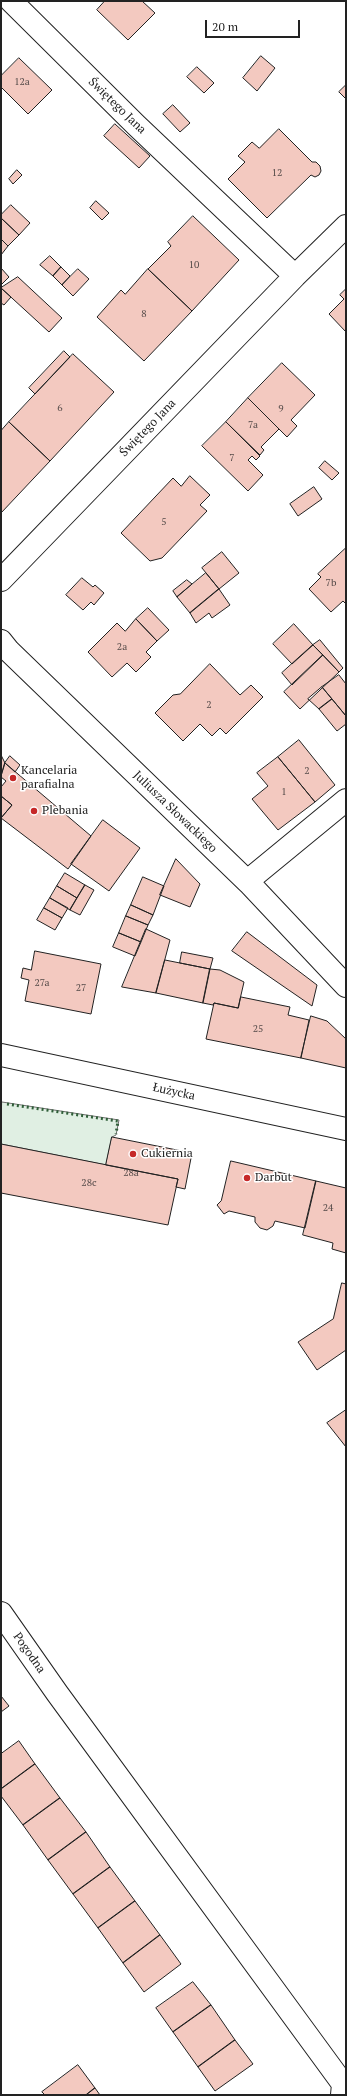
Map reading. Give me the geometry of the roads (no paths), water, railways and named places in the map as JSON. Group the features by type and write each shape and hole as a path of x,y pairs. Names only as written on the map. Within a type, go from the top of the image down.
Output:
{"street":[{"name":"Świętego Jana","path":"11,1 136,125 295,276"},
{"name":"Świętego Jana","path":"1,580 295,276 346,226"},
{"name":"Juliusza Słowackiego","path":"1,641 9,651 249,883 346,986"},
{"path":"249,883 256,874 346,800"},
{"name":"Łużycka","path":"1,1055 346,1129"},
{"name":"Pogodna","path":"1,1613 57,1693 343,2089"}],"place":[{"name":"Kancelaria parafialna","path":"13,778"},
{"name":"Plebania","path":"34,811"},
{"name":"Cukiernia","path":"133,1154"},
{"name":"Darbut","path":"247,1178"}]}
